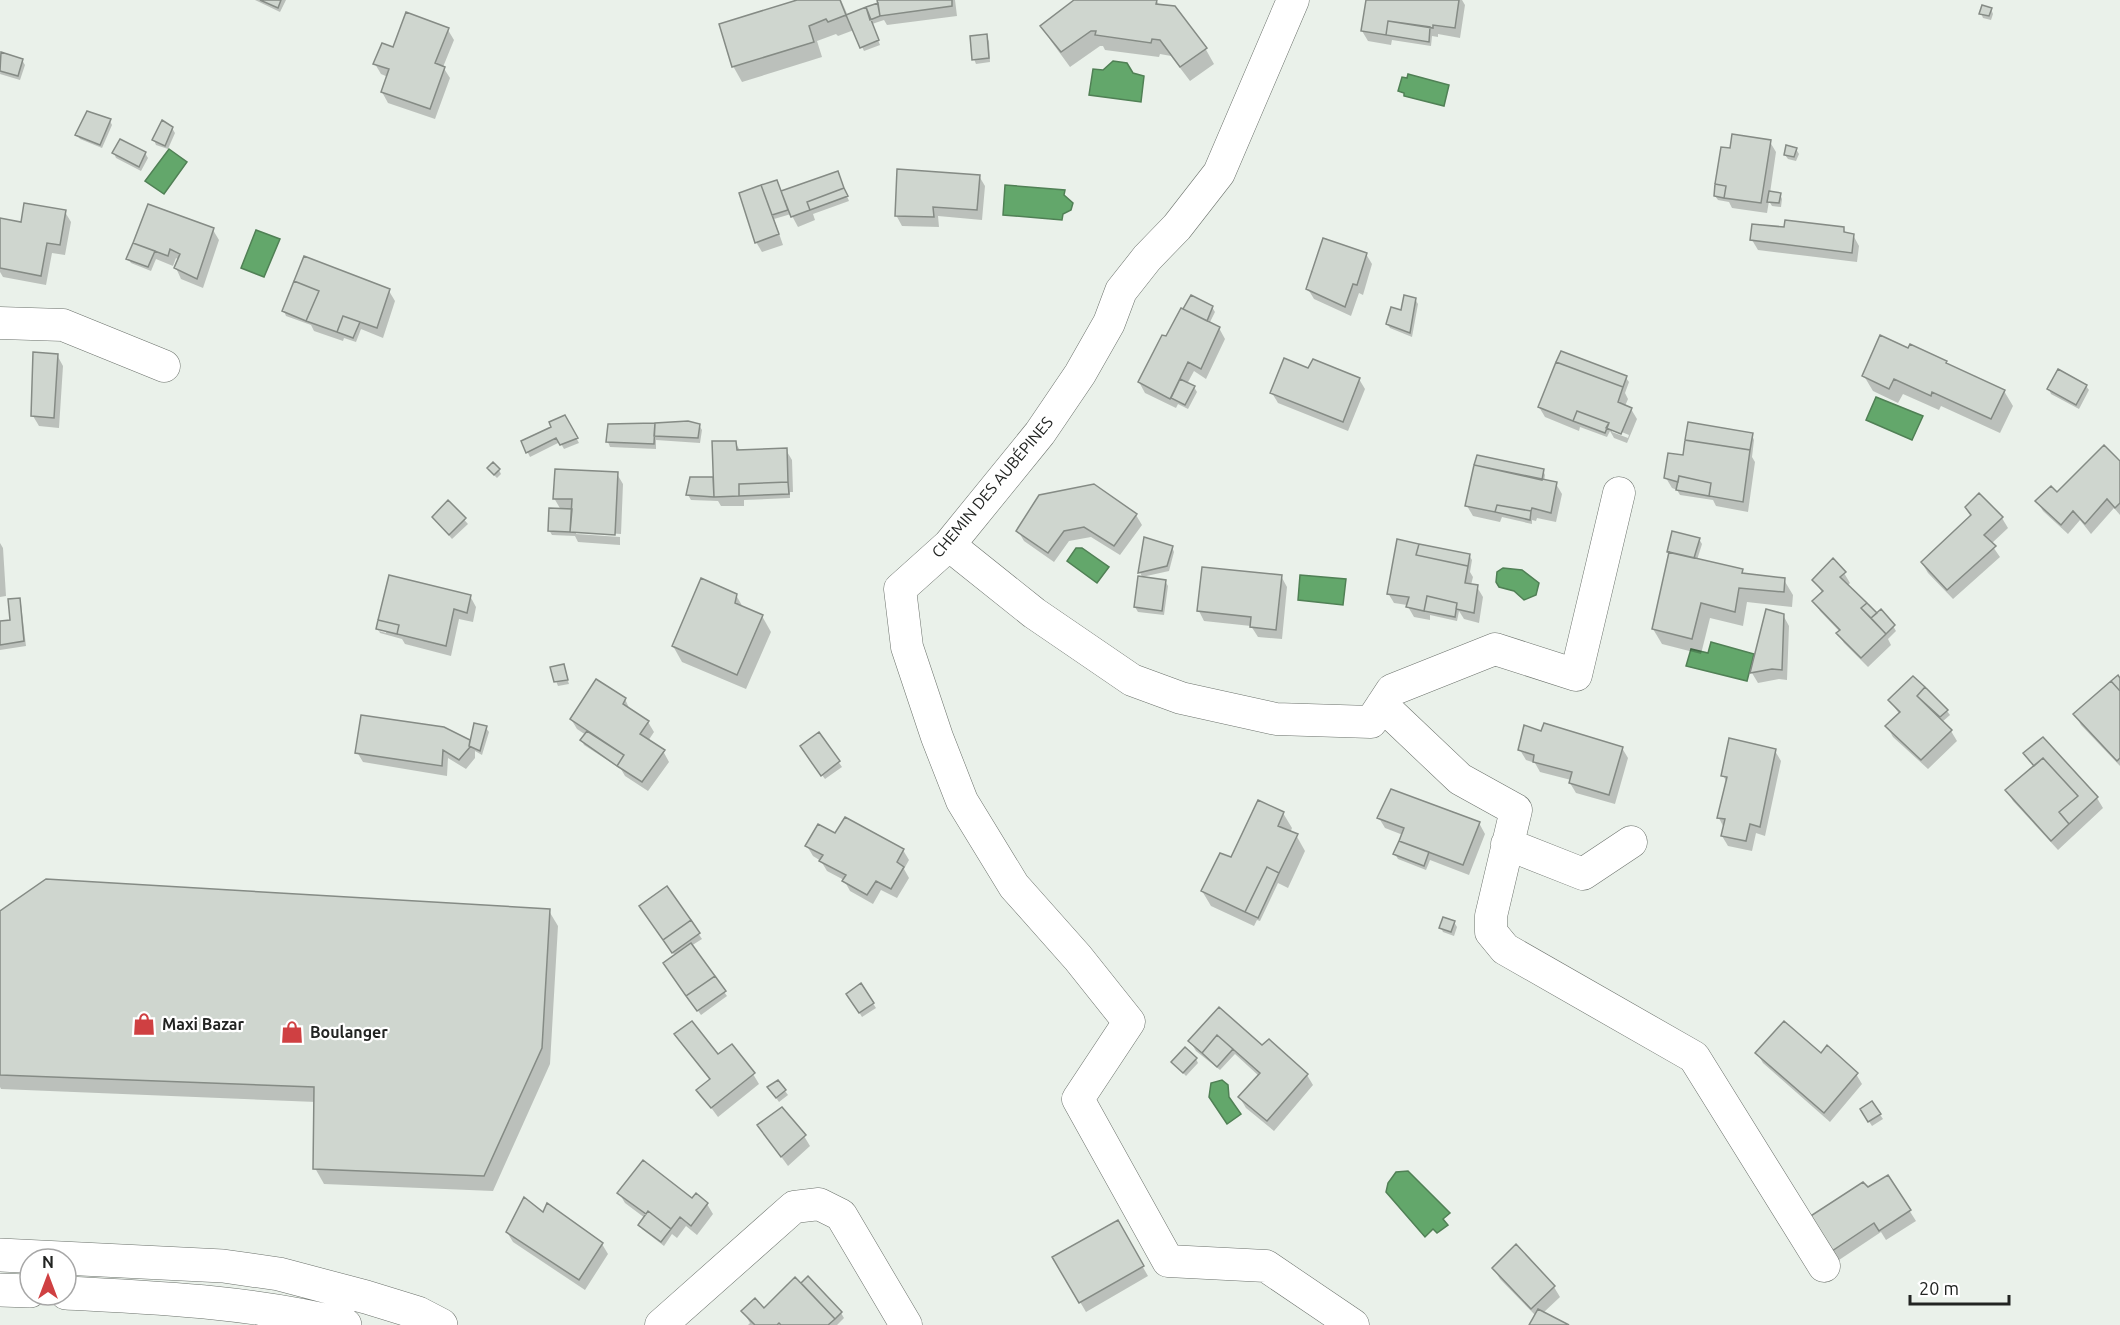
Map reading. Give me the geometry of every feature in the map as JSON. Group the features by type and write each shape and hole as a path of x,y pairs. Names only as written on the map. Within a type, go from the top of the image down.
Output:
{"main road":[{"path":"0,1255 223,1266 279,1274 418,1313 441,1325"},
{"path":"78,1290 118,1260"},
{"path":"0,1290 18,1291"},
{"path":"78,1293 134,1296 249,1308 345,1325"}],"street":[{"name":"CHEMIN DES AUBÉPINES","path":"1293,0 1219,172 1178,227 1147,258 1121,291 1103,333 1080,374 1040,434 948,545 900,589 907,647 937,737 962,801 1014,886 1078,958 1129,1022 1078,1099 1168,1261 1266,1266 1353,1325"},
{"path":"0,323 63,325 164,366"},
{"path":"948,545 1034,613 1132,680 1181,698 1276,719 1371,722 1392,690 1495,650 1576,675 1619,493"},
{"path":"1382,705 1460,779 1516,810 1491,916 1491,932 1505,949 1694,1057 1824,1266"},
{"path":"1507,844 1583,874 1631,842"},
{"path":"661,1325 794,1207 819,1204 841,1215 906,1325"}],"shaded area":[{"path":"1113,61 1127,63 1133,73 1144,76 1141,102 1089,95 1093,69 1103,70"},
{"path":"1408,74 1449,85 1444,106 1404,96 1404,93 1398,91 1402,77 1407,78"},
{"path":"169,149 187,162 164,194 145,181"},
{"path":"1005,185 1065,190 1064,195 1073,203 1071,210 1063,214 1062,220 1003,215"},
{"path":"256,230 280,239 264,277 241,268"},
{"path":"1876,397 1923,416 1912,440 1866,420"},
{"path":"1076,548 1082,548 1109,567 1097,583 1067,561"},
{"path":"1503,568 1522,570 1539,583 1536,595 1524,600 1514,591 1499,587 1496,582 1497,572"},
{"path":"1300,575 1346,579 1343,605 1298,600"},
{"path":"1711,642 1754,654 1747,681 1686,666 1691,649 1708,653"},
{"path":"1222,1080 1228,1085 1229,1097 1241,1114 1227,1124 1209,1097 1211,1083"},
{"path":"1408,1171 1450,1213 1443,1219 1448,1225 1437,1233 1433,1229 1425,1237 1386,1192 1388,1183 1396,1172"}],"building":[{"path":"260,0 281,0 278,8"},
{"path":"797,0 840,0 846,15 828,22 826,19 809,26 814,42 732,67 719,24"},
{"path":"877,0 952,0 952,6 880,16"},
{"path":"1074,0 1157,0 1156,4 1175,6 1207,48 1180,67 1160,40 1152,39 1151,43 1095,35 1096,31 1091,31 1061,52 1040,26"},
{"path":"1366,0 1459,0 1455,28 1433,25 1433,28 1388,21 1386,35 1361,31"},
{"path":"878,3 880,16 870,20 866,7"},
{"path":"1982,5 1992,8 1989,16 1979,14"},
{"path":"866,7 879,40 860,48 846,15"},
{"path":"406,12 449,28 435,63 445,67 430,109 381,92 389,69 373,64 382,43 393,47"},
{"path":"1388,21 1430,27 1429,42 1386,35"},
{"path":"987,34 989,58 972,60 970,36"},
{"path":"1,52 23,59 18,76 0,71"},
{"path":"87,111 111,119 100,145 75,135"},
{"path":"162,120 173,127 165,146 152,140"},
{"path":"1732,134 1771,140 1761,203 1724,198 1726,186 1715,184 1721,147 1730,148"},
{"path":"120,139 146,152 139,167 112,153"},
{"path":"1786,145 1797,148 1794,157 1784,155"},
{"path":"897,169 980,175 977,210 933,207 934,217 895,216"},
{"path":"838,171 844,188 807,202 810,210 791,217 781,191"},
{"path":"777,180 788,210 772,215 761,185"},
{"path":"1715,184 1726,186 1724,198 1714,196"},
{"path":"761,185 779,234 755,243 739,193"},
{"path":"844,188 848,196 810,210 807,202"},
{"path":"1769,191 1781,193 1779,203 1767,202"},
{"path":"24,203 66,210 60,245 47,243 41,276 0,268 0,218 21,222"},
{"path":"148,204 214,228 197,279 174,268 180,254 170,249 168,256 133,243"},
{"path":"1785,220 1844,227 1844,232 1854,234 1852,253 1750,240 1752,224 1784,227"},
{"path":"1323,238 1367,253 1357,285 1353,284 1345,307 1306,289"},
{"path":"133,243 155,251 148,267 126,259"},
{"path":"304,256 390,289 377,328 343,316 337,332 306,321 319,291 294,281"},
{"path":"294,281 319,291 306,321 282,311"},
{"path":"1191,295 1213,306 1207,321 1183,309"},
{"path":"1404,295 1416,298 1410,333 1386,324 1391,307 1401,310"},
{"path":"1181,308 1220,327 1201,369 1188,362 1170,399 1138,382 1162,335 1166,336"},
{"path":"343,316 360,322 353,338 337,332"},
{"path":"1880,335 1908,348 1910,344 2005,390 1991,419 1932,392 1931,396 1894,379 1889,389 1862,376"},
{"path":"1561,351 1627,376 1623,387 1556,362"},
{"path":"33,352 58,354 54,418 31,416"},
{"path":"1284,358 1308,368 1313,359 1360,378 1343,422 1270,393"},
{"path":"1556,362 1623,387 1618,402 1632,408 1621,434 1606,428 1609,423 1577,411 1573,421 1538,407"},
{"path":"2058,369 2087,385 2076,405 2047,389"},
{"path":"1180,379 1195,386 1185,405 1171,398"},
{"path":"1577,411 1609,423 1605,433 1573,421"},
{"path":"565,415 578,438 560,445 556,438 526,453 521,441 551,427 549,422"},
{"path":"688,421 700,424 698,438 654,436 655,423"},
{"path":"1688,422 1753,433 1750,450 1685,440"},
{"path":"655,423 654,444 606,442 608,424"},
{"path":"1685,440 1750,450 1743,502 1709,496 1711,483 1679,476 1678,482 1664,478 1668,453 1683,455"},
{"path":"712,441 736,441 737,450 787,448 788,482 739,484 739,496 714,497"},
{"path":"2104,445 2120,461 2120,503 2115,508 2107,499 2085,524 2073,511 2061,525 2035,501 2051,486 2057,492"},
{"path":"1477,455 1544,469 1542,480 1474,465"},
{"path":"493,462 500,469 494,475 487,468"},
{"path":"1474,465 1557,482 1551,513 1532,508 1531,511 1497,505 1495,512 1465,506"},
{"path":"555,469 618,472 615,535 570,532 572,499 553,499"},
{"path":"1679,476 1711,483 1709,496 1676,490"},
{"path":"690,477 713,477 714,497 686,495"},
{"path":"788,482 789,494 739,496 739,484"},
{"path":"1094,484 1137,514 1114,546 1084,527 1064,531 1048,553 1016,531 1039,495"},
{"path":"1979,493 2003,517 1984,535 1996,546 1947,590 1921,562 1971,515 1965,507"},
{"path":"448,500 466,518 449,535 432,517"},
{"path":"1497,505 1531,511 1530,520 1495,512"},
{"path":"549,508 572,509 570,532 548,531"},
{"path":"1672,531 1700,538 1694,558 1667,552"},
{"path":"1144,537 1173,546 1167,566 1138,573"},
{"path":"1397,539 1419,544 1416,555 1468,566 1465,583 1478,585 1474,613 1456,609 1457,603 1427,596 1424,611 1406,607 1409,597 1387,594"},
{"path":"1419,544 1470,554 1468,566 1416,555"},
{"path":"1669,552 1743,569 1742,573 1785,578 1784,592 1739,588 1735,612 1701,603 1692,639 1652,629"},
{"path":"1833,558 1846,572 1840,577 1867,603 1861,608 1886,634 1861,658 1836,633 1840,630 1812,601 1823,591 1812,580"},
{"path":"1202,567 1282,575 1276,630 1250,627 1251,617 1197,611"},
{"path":"389,575 471,595 467,613 454,609 446,646 397,634 399,625 378,620"},
{"path":"1138,576 1166,580 1162,611 1134,607"},
{"path":"701,578 737,594 735,603 763,615 737,675 672,646"},
{"path":"1427,596 1457,603 1455,617 1424,611"},
{"path":"20,598 24,641 0,645 0,621 10,620 8,599"},
{"path":"1867,603 1877,613 1871,618 1861,608"},
{"path":"1766,609 1784,614 1782,670 1772,669 1750,673"},
{"path":"1881,609 1895,625 1886,634 1871,618"},
{"path":"378,620 399,625 397,634 376,629"},
{"path":"564,664 568,680 554,682 550,667"},
{"path":"2118,675 2120,678 2120,691 2111,681"},
{"path":"1913,676 1925,687 1917,696 1952,730 1921,760 1885,726 1900,712 1888,700"},
{"path":"596,679 626,698 623,704 649,721 640,734 665,750 642,782 617,766 624,755 570,719"},
{"path":"2111,681 2120,691 2120,758 2117,761 2073,714"},
{"path":"1925,687 1948,710 1940,717 1917,696"},
{"path":"361,715 444,727 470,740 470,747 459,760 443,750 442,766 355,753"},
{"path":"474,723 487,726 480,751 469,746"},
{"path":"1544,723 1623,747 1609,795 1569,783 1572,772 1533,762 1534,755 1518,750 1524,725 1541,731"},
{"path":"587,731 624,755 617,766 580,740"},
{"path":"819,732 840,761 821,776 800,746"},
{"path":"2043,737 2098,797 2069,824 2059,812 2078,796 2043,758 2034,766 2023,753"},
{"path":"1729,738 1776,749 1760,827 1750,824 1746,841 1721,836 1725,819 1717,818 1727,777 1721,776"},
{"path":"2043,758 2078,796 2059,812 2069,824 2051,841 2005,790"},
{"path":"1391,789 1480,822 1463,865 1399,841 1404,828 1377,818"},
{"path":"1258,800 1284,812 1278,826 1298,834 1279,873 1267,867 1245,912 1201,891 1220,853 1231,857"},
{"path":"845,817 904,849 897,862 904,867 891,889 876,881 867,895 842,881 846,875 819,861 823,855 805,846 818,824 835,833"},
{"path":"1399,841 1429,852 1424,866 1393,854"},
{"path":"1267,867 1279,873 1258,918 1245,912"},
{"path":"46,879 550,909 542,1048 484,1176 313,1169 314,1087 0,1075 0,911"},
{"path":"667,886 691,920 663,940 639,906"},
{"path":"1443,917 1455,921 1451,932 1439,928"},
{"path":"691,920 700,933 672,953 663,940"},
{"path":"691,943 715,976 686,996 663,963"},
{"path":"715,976 726,991 697,1011 686,996"},
{"path":"861,983 874,1003 859,1013 846,994"},
{"path":"1219,1007 1262,1045 1269,1039 1308,1074 1267,1121 1238,1097 1260,1073 1217,1035 1202,1053 1188,1041"},
{"path":"692,1021 718,1054 732,1044 755,1073 711,1108 696,1090 710,1079 674,1034"},
{"path":"1784,1021 1821,1053 1827,1045 1858,1073 1824,1113 1755,1053"},
{"path":"1217,1035 1233,1049 1217,1067 1202,1053"},
{"path":"1185,1047 1197,1058 1183,1073 1171,1062"},
{"path":"778,1080 786,1090 776,1098 767,1087"},
{"path":"1872,1101 1881,1114 1868,1122 1860,1109"},
{"path":"782,1107 806,1135 781,1157 757,1125"},
{"path":"643,1160 692,1198 696,1193 708,1203 691,1226 680,1217 671,1229 648,1211 646,1214 617,1193"},
{"path":"1888,1175 1911,1210 1879,1231 1874,1223 1829,1253 1806,1219 1863,1182 1868,1187"},
{"path":"524,1197 543,1212 547,1203 603,1243 579,1280 506,1232"},
{"path":"648,1211 671,1229 661,1242 638,1225"},
{"path":"1118,1220 1144,1266 1079,1303 1052,1257"},
{"path":"1516,1244 1555,1286 1531,1309 1492,1268"},
{"path":"808,1276 842,1312 835,1319 801,1283"},
{"path":"795,1277 835,1319 828,1325 781,1325 779,1323 777,1325 755,1325 741,1311 755,1298 764,1308"},
{"path":"1538,1309 1569,1325 1529,1325"}],"place":[{"name":"Maxi Bazar","path":"144,1024"},
{"name":"Boulanger","path":"292,1032"}]}
